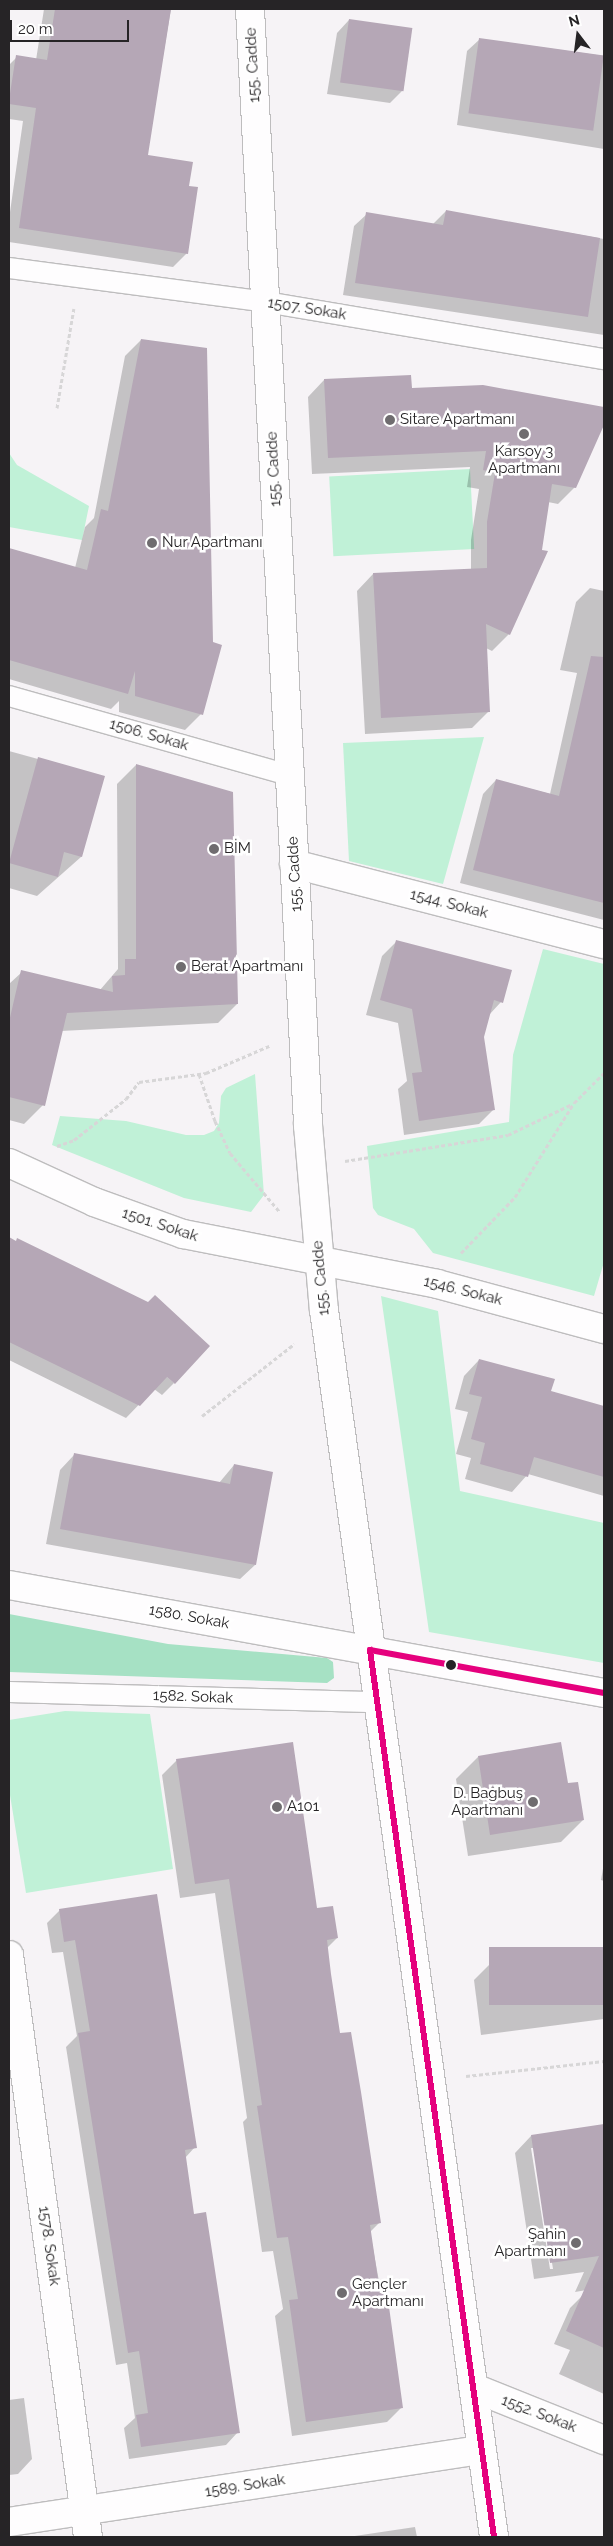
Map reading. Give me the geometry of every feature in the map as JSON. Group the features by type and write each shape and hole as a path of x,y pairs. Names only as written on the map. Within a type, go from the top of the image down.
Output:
{"street":[{"name":"155. Cadde","path":"250,9 303,1034 319,1261 326,1331 494,2537"},
{"name":"1544. Sokak","path":"294,864 604,944"},
{"name":"1501. Sokak","path":"9,1163 94,1202 183,1234 319,1261"},
{"name":"1546. Sokak","path":"319,1261 437,1284 604,1329"},
{"name":"1580. Sokak","path":"9,1585 604,1693"},
{"name":"1578. Sokak","path":"9,1956 17,2074 88,2537"},
{"name":"1552. Sokak","path":"474,2388 604,2440"},
{"name":"1589. Sokak","path":"9,2522 482,2450"}],"lane":[{"name":"1507. Sokak","path":"9,268 266,302 604,359"},
{"name":"1506. Sokak","path":"9,696 289,775"},
{"name":"1582. Sokak","path":"9,1692 378,1702"}],"path":[{"path":"57,408 79,278"},
{"path":"52,1145 74,1140 126,1099 139,1082 199,1074 303,1034"},
{"path":"458,1254 469,1248 515,1198 574,1104 604,1072"},
{"path":"199,1074 215,1121 230,1153 282,1214"},
{"path":"345,1161 508,1135 574,1104"},
{"path":"202,1416 293,1344 326,1331"},
{"path":"431,2081 604,2061"}],"green space":[{"path":"9,453 17,465 89,506 82,540 9,527"},
{"path":"470,469 474,549 333,556 329,476"},
{"path":"484,737 443,884 349,861 343,743"},
{"path":"543,949 604,964 604,1262 594,1296 433,1253 414,1229 378,1215 373,1208 367,1146 509,1122 513,1055"},
{"path":"255,1074 264,1195 251,1212 184,1198 52,1145 60,1116 126,1121 186,1135 204,1135 214,1131 219,1123 221,1096 226,1088"},
{"path":"381,1296 438,1311 460,1491 604,1523 604,1663 429,1632"},
{"path":"9,1614 168,1644 327,1658 333,1662 334,1678 327,1683 9,1672"},
{"path":"65,1711 150,1714 173,1869 26,1893 9,1789 9,1720"}],"building":[{"path":"55,9 171,9 148,155 193,162 189,186 198,187 188,254 19,228 36,108 9,104 16,55 47,60"},
{"path":"349,19 412,28 403,91 340,82"},
{"path":"479,38 604,56 593,131 468,113"},
{"path":"446,210 600,238 588,317 355,283 366,212 443,225"},
{"path":"141,339 207,348 213,642 222,645 203,715 135,696 135,671 128,694 9,660 9,548 87,570 101,509 108,511"},
{"path":"411,375 412,388 483,385 604,407 604,425 576,488 552,484 542,550 548,551 510,635 486,624 490,712 381,718 373,573 487,568 487,522 495,473 483,470 486,451 328,458 324,379"},
{"path":"591,656 604,657 604,903 473,870 496,779 559,796"},
{"path":"38,757 105,776 82,857 64,852 58,877 9,863"},
{"path":"136,764 233,792 238,1004 67,1013 45,1106 9,1097 9,1022 21,970 113,992 112,976 125,975 125,959 136,959"},
{"path":"396,940 512,970 503,1003 494,1000 484,1037 495,1110 419,1121 412,1073 422,1072 412,1009 380,1000"},
{"path":"9,1237 16,1241 17,1238 148,1302 155,1295 210,1346 175,1384 167,1377 140,1406 9,1342"},
{"path":"479,1359 555,1379 551,1391 604,1406 604,1477 534,1457 528,1477 480,1464 485,1443 471,1439 482,1397 469,1394"},
{"path":"74,1453 230,1484 234,1464 273,1472 256,1565 60,1529"},
{"path":"293,1742 317,1908 333,1906 338,1938 327,1940 331,1974 340,2033 351,2032 361,2092 381,2223 370,2225 379,2286 386,2285 403,2408 306,2422 289,2300 298,2299 288,2237 277,2238 257,2106 262,2105 229,1879 195,1884 176,1759"},
{"name":"D. Bağbuş Apartmanı","path":"561,1742 568,1783 578,1782 584,1820 490,1835 478,1756"},
{"path":"157,1894 197,2148 185,2150 194,2214 206,2212 240,2433 141,2447 136,2415 148,2413 139,2351 128,2353 78,2033 90,2031 75,1940 64,1942 59,1909"},
{"path":"489,1947 604,1947 604,2005 489,2005"},
{"path":"604,2124 604,2348 566,2331 599,2256 550,2263 531,2135"}],"transit line":[{"path":"494,2537 370,1650 604,1693"}],"place":[{"name":"Sitare Apartmanı","path":"390,420"},
{"name":"Karsoy 3 Apartmanı","path":"524,434"},
{"name":"Nur Apartmanı","path":"152,543"},
{"name":"BİM","path":"214,849"},
{"name":"Berat Apartmanı","path":"181,967"},
{"name":"D. Bağbuş Apartmanı","path":"533,1802"},
{"name":"A101","path":"277,1807"},
{"name":"Şahin Apartmanı","path":"576,2243"},
{"name":"Gençler Apartmanı","path":"342,2293"}]}
